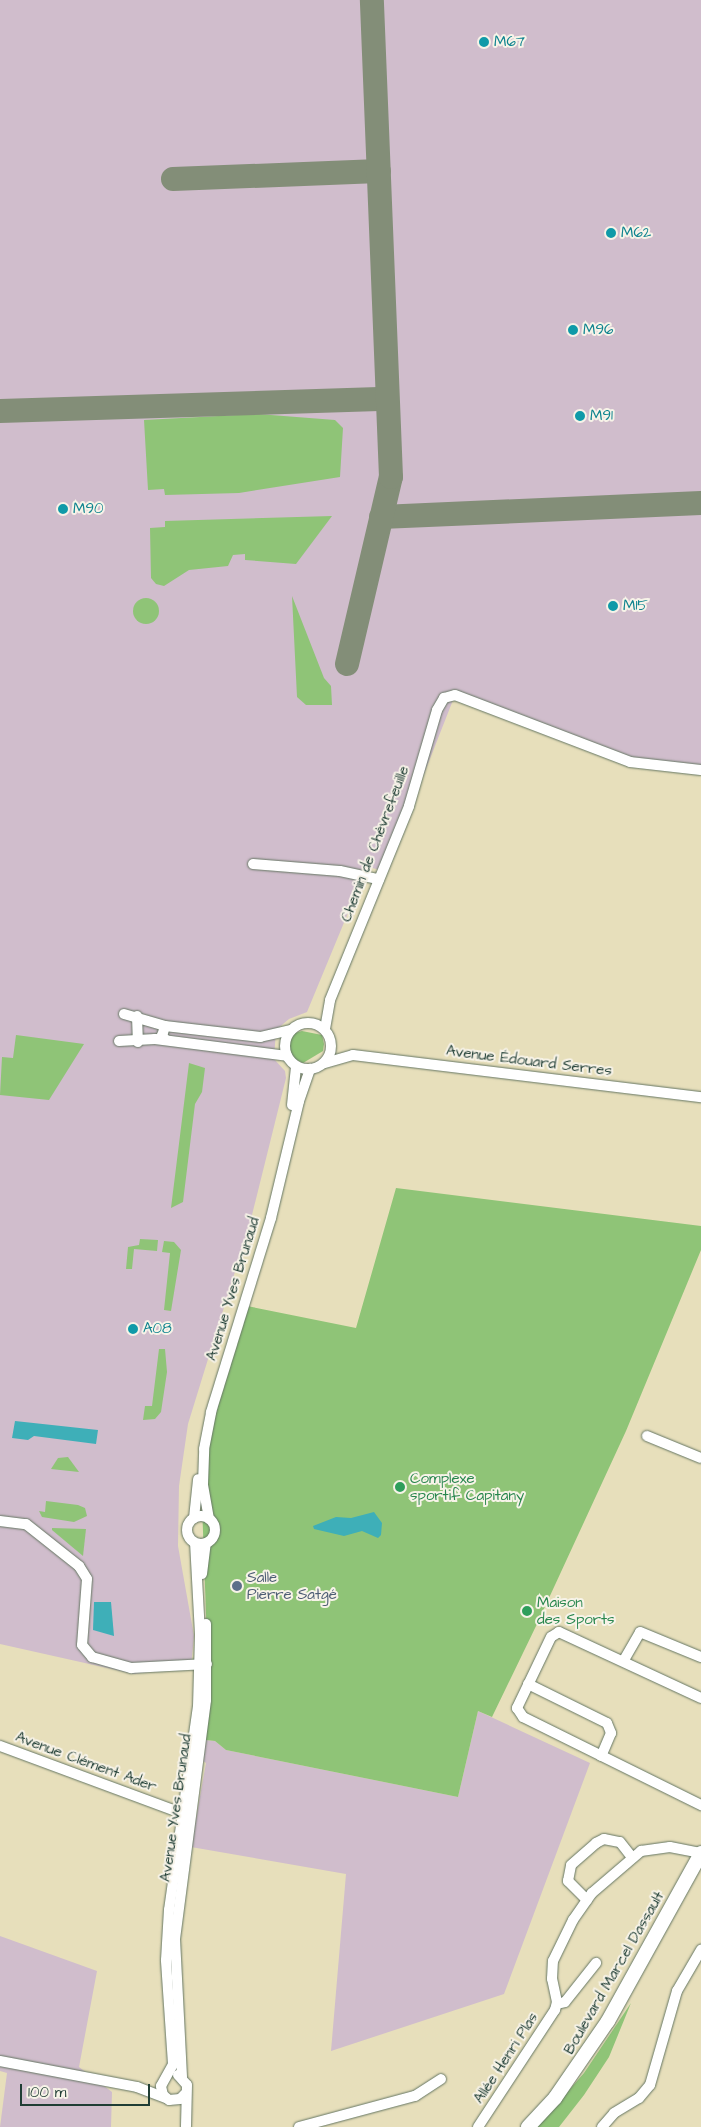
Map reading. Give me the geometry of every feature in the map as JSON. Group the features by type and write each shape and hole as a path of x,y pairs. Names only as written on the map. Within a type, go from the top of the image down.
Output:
{"main road":[{"name":"Boulevard Marcel Dassault","path":"528,2127 561,2091 608,2021 701,1853"}],"street":[{"name":"Chemin de Chèvrefeuille","path":"325,1029 330,1000 409,806 437,710 448,695 455,695 630,762 701,770"},
{"path":"252,864 284,865 379,879"},
{"name":"Chemin de Chèvrefeuille","path":"304,1023 316,1016 330,1000"},
{"path":"124,1014 137,1016 161,1025 260,1037 291,1030 304,1023 325,1029 331,1040 332,1048 325,1063 310,1069 296,1066 287,1056 285,1044 291,1030"},
{"path":"137,1016 138,1042"},
{"path":"155,1039 161,1025"},
{"path":"161,1025 162,1036 166,1040"},
{"path":"119,1041 138,1042 155,1039 287,1056"},
{"name":"Avenue Édouard Serres","path":"331,1040 353,1055"},
{"name":"Avenue Édouard Serres","path":"325,1063 353,1055 701,1097"},
{"name":"Avenue Yves Brunaud","path":"194,1518 198,1452 205,1414 278,1170 297,1078 296,1066"},
{"name":"Avenue Yves Brunaud","path":"209,1519 204,1475 204,1449 211,1412 276,1198 299,1101 310,1069"},
{"path":"647,1436 701,1458"},
{"path":"194,1518 209,1519 215,1531 206,1543 195,1543 187,1532 194,1518"},
{"path":"0,1520 26,1524 79,1566 87,1579 82,1645 92,1657 131,1668 204,1664"},
{"name":"Avenue Yves Brunaud","path":"195,1543 204,1664"},
{"name":"Avenue Yves Brunaud","path":"182,2077 174,1946 186,1814 204,1664 202,1569 206,1543"},
{"path":"701,1698 624,1660 557,1632 551,1637 518,1704 520,1715 701,1805"},
{"path":"624,1660 640,1632 701,1657"},
{"path":"528,1684 607,1723 611,1733 602,1756"},
{"name":"Avenue Clément Ader","path":"0,1746 186,1814"},
{"name":"Avenue Yves Brunaud","path":"165,2078 173,2064 166,1960 186,1814"},
{"path":"586,1900 568,1880 572,1865 596,1843 604,1839 620,1842 631,1856"},
{"name":"Allée Henri Plas","path":"557,2004 551,1974 553,1961 586,1900 631,1856 641,1851 670,1847 701,1853"},
{"path":"602,2127 614,2113 642,2096 650,2085 677,1991 701,1950"},
{"name":"Allée Henri Plas","path":"478,2127 557,2004 565,2002 596,1963"},
{"path":"0,2061 137,2087 171,2099 186,2094"},
{"path":"137,2087 165,2078 182,2077 187,2085 186,2127"},
{"path":"165,2078 161,2090 171,2099 180,2127"},
{"path":"299,2127 337,2122 415,2096 440,2079"}],"shaded area":[{"path":"0,0 701,0 701,770 642,764 455,695 386,871 367,867 307,1012 289,1019 276,1030 274,1059 285,1071 286,1078 250,1223 188,1424 179,1486 178,1546 194,1636 191,1666 134,1674 0,1644"},
{"path":"478,1711 590,1763 504,1994 331,2051 346,1874 191,1847 206,1763 203,1761 206,1740 215,1741 226,1750 458,1797"},
{"path":"0,1936 97,1971 79,2067 112,2092 111,2127 0,2127 7,2073 0,2071"}],"green space":[{"path":"258,414 335,420 343,428 340,477 239,493 165,495 164,489 148,490 144,420"},
{"path":"332,516 296,564 245,560 245,554 233,555 228,566 189,570 164,586 156,584 151,578 150,528 165,527 165,521"},
{"path":"292,596 324,678 331,686 332,705 306,705 297,697"},
{"path":"146,598 155,602 159,611 155,620 146,624 137,620 133,611 137,602"},
{"path":"302,1031 322,1035 324,1044 323,1051 303,1063 293,1058 288,1045 292,1034"},
{"path":"16,1035 84,1044 49,1100 0,1095 2,1057 13,1058"},
{"path":"189,1063 205,1068 202,1092 195,1104 183,1202 171,1208"},
{"name":"Complexe sportif Capitany","path":"396,1188 701,1226 701,1250 626,1431 492,1717 478,1711 458,1797 226,1750 215,1741 206,1740 207,1641 201,1477 242,1305 356,1328"},
{"path":"140,1239 158,1240 157,1251 134,1249 132,1269 126,1269 128,1247 139,1245"},
{"path":"164,1241 174,1242 181,1250 171,1311 164,1310 170,1253 162,1252"},
{"path":"159,1349 165,1349 167,1372 161,1412 155,1419 143,1420 145,1406 152,1406"},
{"path":"68,1457 79,1472 51,1469 58,1458"},
{"path":"46,1501 78,1505 85,1508 87,1516 74,1522 42,1517 39,1511 45,1512"},
{"path":"52,1528 86,1529 83,1556 52,1530"},
{"path":"631,2003 609,2057 584,2095 559,2127 537,2127 584,2073"}],"water":[{"path":"15,1421 98,1430 96,1444 34,1436 28,1440 12,1438"},
{"path":"374,1512 382,1523 381,1535 378,1538 362,1531 344,1536 314,1529 313,1526 336,1517 351,1518"},
{"path":"94,1602 111,1602 114,1636 93,1630"}],"taxiway":[{"path":"347,664 391,477 372,0"},
{"path":"173,179 379,171"},
{"path":"0,411 387,399"},
{"path":"381,517 701,503"}],"place":[{"name":"M67","path":"484,42"},
{"name":"M62","path":"611,233"},
{"name":"M96","path":"573,330"},
{"name":"M91","path":"580,416"},
{"name":"M90","path":"63,509"},
{"name":"M15","path":"613,606"},
{"name":"A08","path":"133,1329"},
{"name":"Complexe sportif Capitany","path":"400,1487"},
{"name":"Salle Pierre Satgé","path":"237,1586"},
{"name":"Maison des Sports","path":"527,1611"}]}
